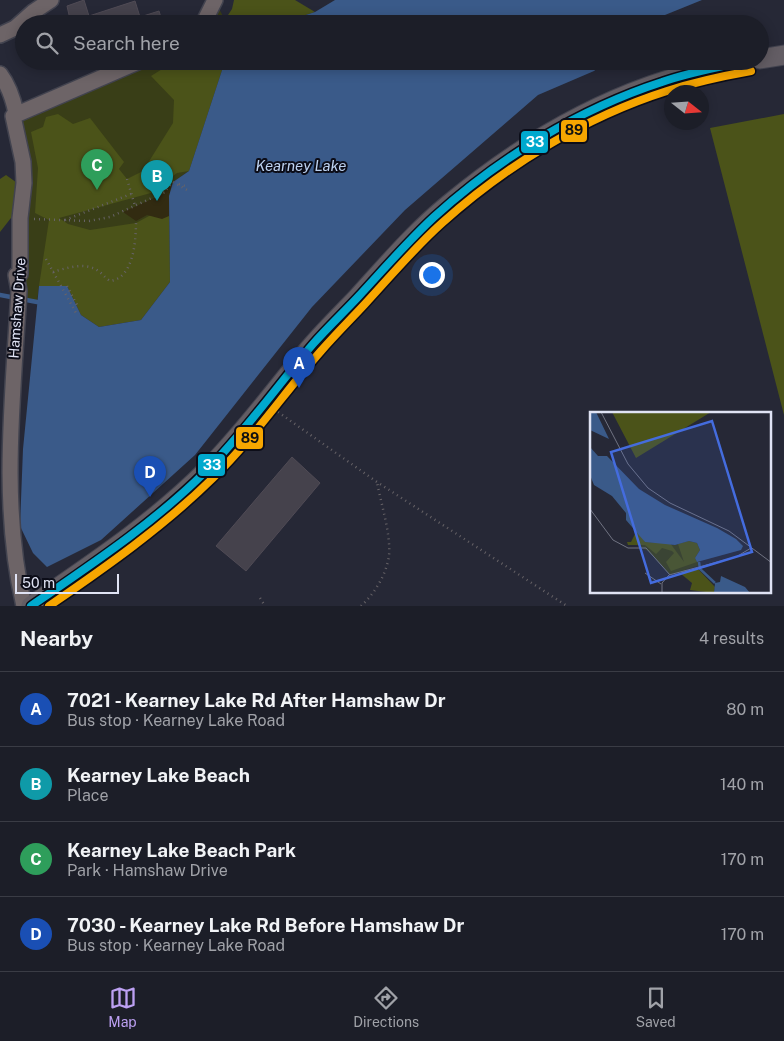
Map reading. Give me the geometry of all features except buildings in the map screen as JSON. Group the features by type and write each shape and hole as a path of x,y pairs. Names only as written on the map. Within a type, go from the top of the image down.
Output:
{"main road":[{"path":"769,58 784,55"},
{"path":"31,606 157,516 206,471 266,404 306,353 410,240 447,206 488,173 529,145 608,103 651,85 708,70"}],"street":[{"path":"30,15 51,0"},
{"path":"208,15 215,0"},
{"path":"0,35 15,28"},
{"path":"13,116 119,70"},
{"name":"Hamshaw Drive","path":"0,74 7,83 13,98 16,113 13,116 23,162 24,183 20,218 20,274 16,275 19,291 18,311 3,460 3,509 8,555 24,606"}],"path":[{"path":"127,179 135,206"},
{"path":"20,218 90,221 110,217 166,192 173,182 187,188"},
{"path":"64,220 131,194"},
{"path":"53,272 74,267 85,267 97,270 110,281 116,280 124,272 135,248 136,221"},
{"path":"46,259 76,314"},
{"path":"67,286 77,305"},
{"path":"266,404 377,482 567,606"},
{"path":"361,606 379,585 389,556 387,533 377,482"},
{"path":"260,598 265,606"}],"green space":[{"path":"234,0 295,0 315,12 306,15 228,15"},
{"path":"215,1 222,15 205,15"},
{"path":"118,70 222,70 189,171 173,182 169,196 170,282 39,286 37,302 17,298 22,200 13,116"},
{"path":"161,70 222,70 189,171 177,173 151,193 59,218 68,224 90,230 136,223 162,209 169,216 170,282 141,320 99,327 81,315 67,286 39,286 49,220 35,213 38,168 31,132 43,127 46,117 58,114 73,124 90,118 124,162 119,169 127,179 143,171 173,123 174,100 151,76"},
{"path":"784,114 784,415 710,128"},
{"path":"6,175 20,185 18,209 0,232 0,179"}],"sand":[{"path":"173,182 169,196 169,216 162,219 147,215 136,221 123,212 165,193"}],"water":[{"path":"335,0 702,0 665,15 306,15 315,12"},
{"name":"Kearney Lake","path":"222,70 595,70 538,95 405,210 312,307 195,455 101,540 47,567 33,553 20,526 23,449 39,286 67,286 81,315 99,327 141,320 170,282 169,196 173,182 189,171"}],"waterway":[{"path":"0,295 37,302"}],"transit line":[{"name":"33","path":"31,606 122,542 165,508 206,471 261,409 318,338 405,246 459,195 513,155 600,106 673,78 705,70"},
{"name":"89","path":"49,606 154,530 213,478 242,448 321,351 412,253 442,223 493,182 548,145 606,114 678,88 751,71"}],"place":[{"name":"Kearney Lake Beach Park","path":"97,190"},
{"name":"Kearney Lake Beach","path":"157,201"},
{"name":"7021 - Kearney Lake Rd After Hamshaw Dr","path":"299,388"},
{"name":"7030 - Kearney Lake Rd Before Hamshaw Dr","path":"150,497"}]}
